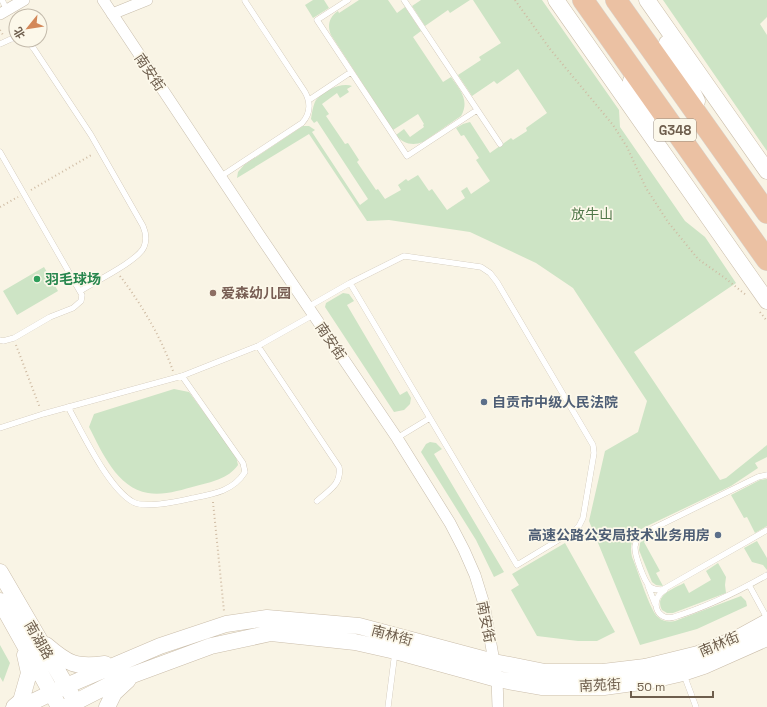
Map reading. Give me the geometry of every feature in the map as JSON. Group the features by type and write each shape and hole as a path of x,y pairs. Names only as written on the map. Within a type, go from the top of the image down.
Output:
{"highway":[{"name":"G348","path":"583,0 767,260"},
{"name":"G348","path":"616,0 767,213"}],"main road":[{"path":"556,0 685,185 762,305"},
{"path":"646,0 722,150"},
{"path":"646,0 767,170"},
{"path":"608,37 685,185"},
{"name":"南湖路","path":"0,572 66,686 74,705"},
{"name":"南湖路","path":"0,601 55,700"},
{"name":"南林街","path":"22,707 55,700 66,686 167,644 226,624 267,618 359,626 494,662 545,672 603,672 645,667 698,654 736,639 767,622"},
{"name":"南林街","path":"74,705 119,680 210,646 271,633 355,642 395,651 497,679"},
{"path":"38,638 63,659 79,666 122,662"},
{"name":"南苑街","path":"497,679 541,687 604,687 648,681 683,673 704,666 767,638"},
{"path":"14,707 21,701 29,673 22,642"},
{"path":"108,707 114,693 134,674"}],"street":[{"path":"3,8 24,0"},
{"name":"南安街","path":"103,0 220,177 397,438 450,523 475,575 484,604 497,679 498,707"},
{"path":"112,14 147,0"}],"lane":[{"path":"348,0 317,20 407,156 477,110"},
{"path":"404,0 500,144"},
{"path":"220,177 302,123 310,108 309,100 305,92 245,1"},
{"path":"33,48 100,150 145,232 146,243 141,252 132,260 80,291"},
{"path":"309,100 351,72"},
{"path":"0,152 82,295 81,301 78,304 50,317 14,338 3,341 0,340"},
{"path":"1,426 182,376 258,346 350,283 404,256 481,267 490,273 500,287 593,445 594,453 583,518 575,530 517,565 350,283"},
{"path":"258,346 339,467 339,481 318,500"},
{"path":"68,407 100,465 119,490 133,502 148,504 171,503 212,494 224,490 239,481 245,472 243,462 182,376"},
{"path":"397,438 430,418"},
{"path":"767,475 758,477 641,535 636,543 635,552 656,608 663,616 671,617 728,597 767,575"},
{"path":"656,608 657,596 665,590 767,530"},
{"path":"647,583 655,590 665,590"},
{"path":"749,585 767,618"},
{"path":"388,707 395,651"},
{"path":"683,673 696,707"}],"path":[{"path":"515,0 550,49 613,125 627,148 646,188 673,228 698,259 725,278 750,299"},
{"path":"0,207 100,150"},
{"path":"115,270 135,296 166,351 175,378"},
{"path":"762,305 767,322"},
{"path":"14,338 42,414"},
{"path":"212,494 226,624"}],"green space":[{"path":"313,0 324,0 329,8 313,18 305,5"},
{"path":"359,0 388,0 397,13 405,7 421,31 413,37 443,82 451,77 463,95 464,110 461,116 423,142 416,144 408,143 396,135 404,129 410,137 424,127 424,124 418,114 393,130 331,35 329,25 335,13 338,11 339,13"},
{"path":"421,0 470,0 450,13 448,10 425,26 412,6"},
{"name":"放牛山","path":"473,0 542,0 619,110 620,127 685,221 705,237 736,283 634,352 720,480 726,478 767,445 767,457 755,463 758,468 731,486 643,528 634,537 631,548 632,557 651,607 662,620 675,621 741,596 746,601 747,606 697,629 640,645 589,521 605,451 638,432 647,401 573,288 536,263 470,232 389,220 367,221 309,134 237,178 238,172 244,165 303,126 309,126 315,130 312,132 360,205 368,199 317,121 314,123 311,119 314,104 323,93 338,86 348,85 352,86 347,89 349,92 340,98 337,93 322,104 329,114 326,116 345,144 348,143 359,160 357,162 376,190 378,189 385,199 401,190 398,185 406,179 408,181 418,175 429,191 432,189 447,210 465,198 461,191 467,187 471,194 490,181 476,160 479,158 464,135 461,136 456,128 470,122 490,153 511,138 513,140 527,131 526,128 547,113 518,69 497,84 494,81 472,96 458,75 481,60 479,57 501,43"},
{"path":"663,0 767,0 767,17 760,24 767,35 767,151"},
{"name":"羽毛球场","path":"44,267 58,291 17,315 3,291"},
{"path":"343,293 349,294 354,301 347,305 400,395 407,391 411,398 410,404 404,410 394,412 325,307 326,303"},
{"path":"174,389 189,392 236,456 238,465 224,477 178,491 154,494 137,490 119,477 112,468 105,458 89,427 94,414"},
{"path":"430,442 436,443 442,449 434,454 504,572 494,577 476,540 421,452 426,444"},
{"path":"767,479 767,526 755,533 747,517 744,518 731,495 760,480"},
{"path":"663,528 664,530 644,542 660,571 656,573 663,586 656,585 652,582 639,550 640,543 644,538"},
{"path":"757,541 767,558 767,570 763,565 752,562 744,548"},
{"path":"565,543 615,632 597,641 578,641 537,636 511,590 519,585 512,574"},
{"path":"718,563 726,577 726,593 673,613 667,613 662,610 660,605 661,600 666,593 684,583 689,593 711,580 706,571"},
{"path":"0,645 10,663 3,682 0,677"}],"place":[{"name":"羽毛球场","path":"37,279"},
{"name":"爱森幼儿园","path":"213,293"},
{"name":"自贡市中级人民法院","path":"484,402"},
{"name":"高速公路公安局技术业务用房","path":"718,535"}]}
